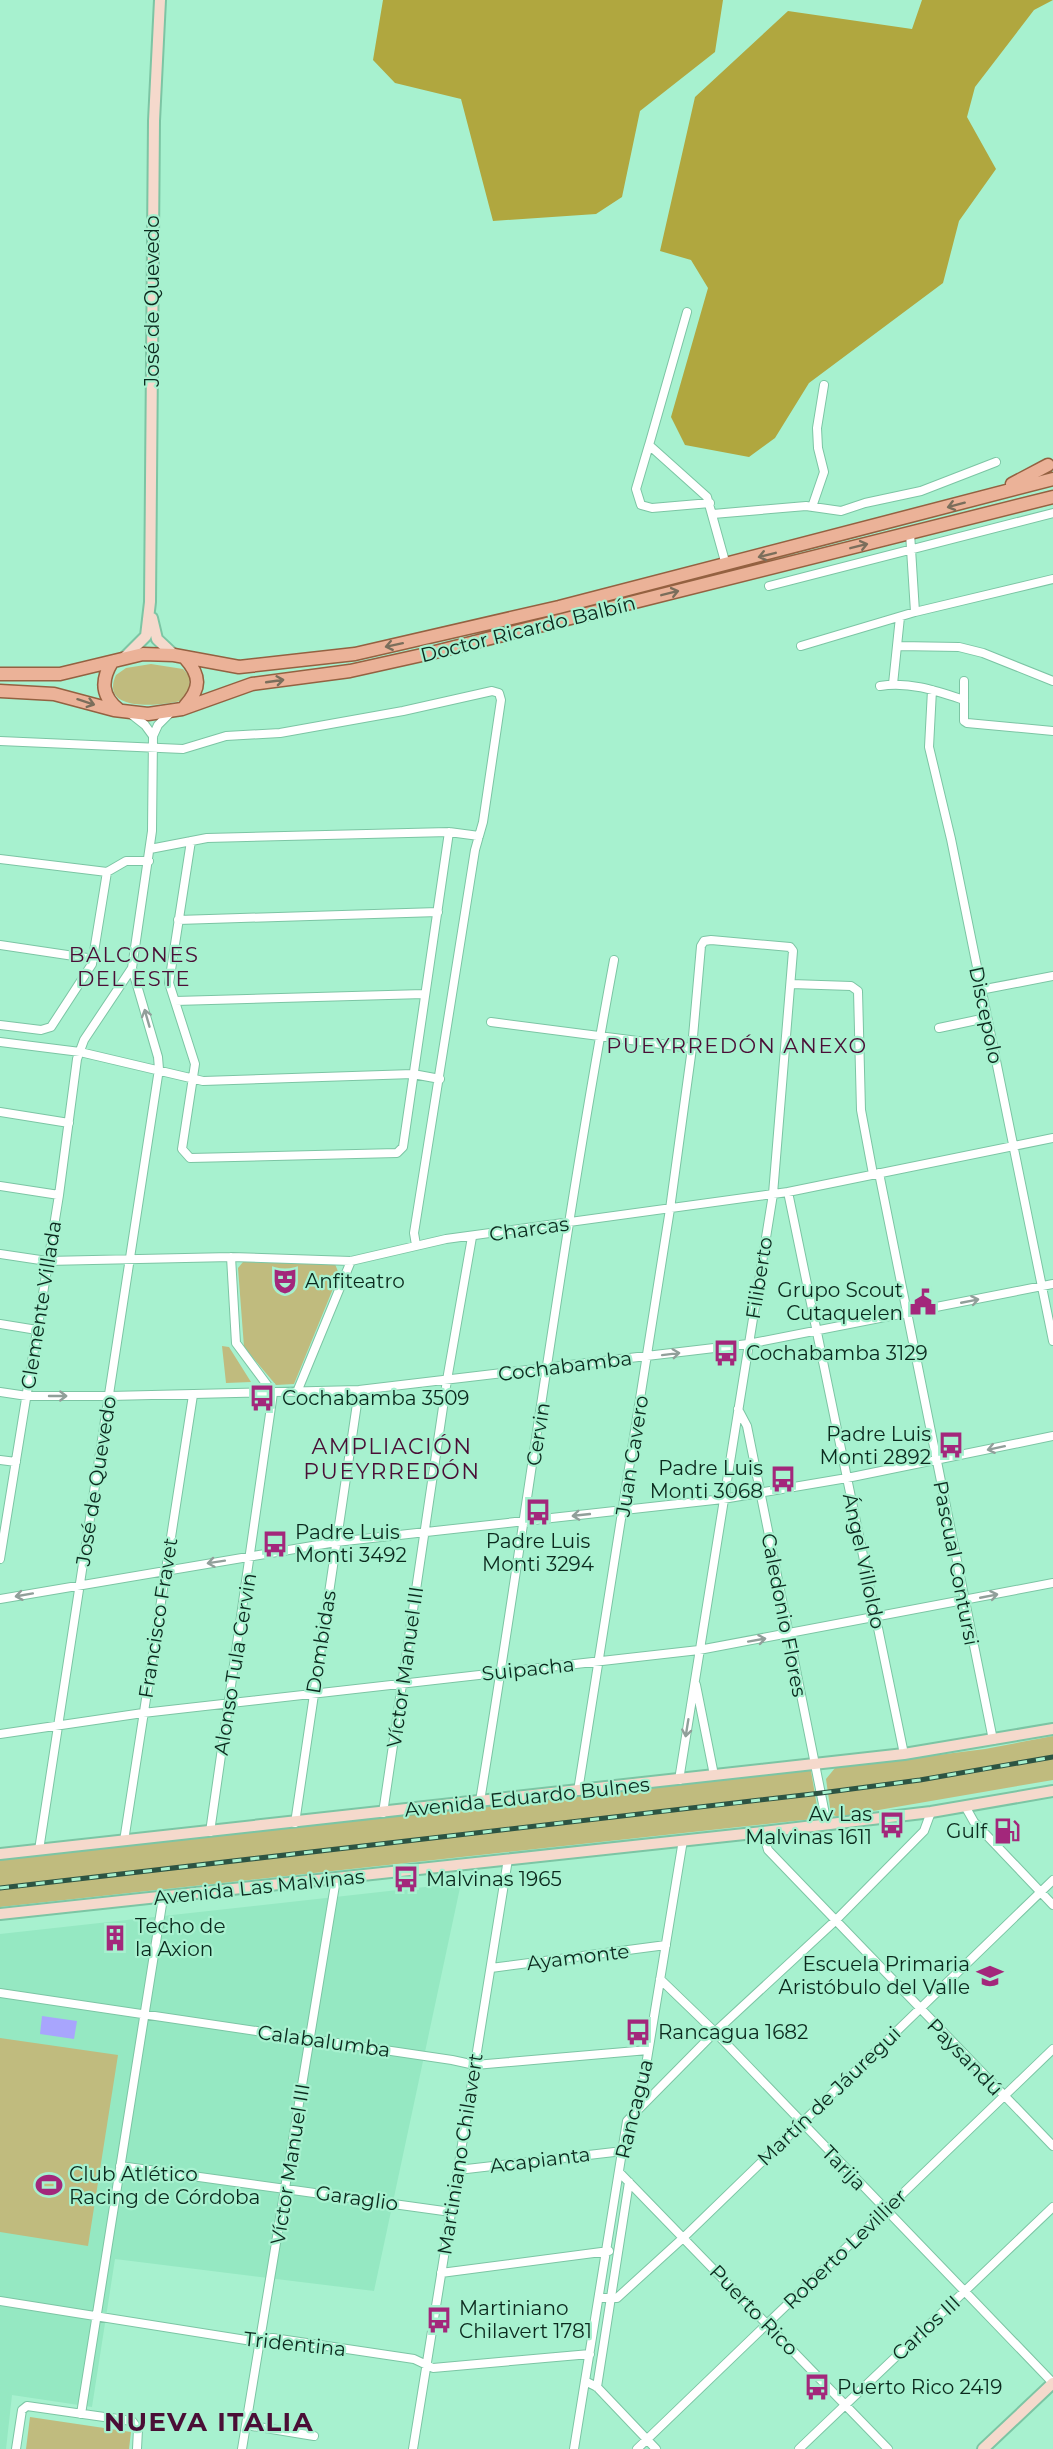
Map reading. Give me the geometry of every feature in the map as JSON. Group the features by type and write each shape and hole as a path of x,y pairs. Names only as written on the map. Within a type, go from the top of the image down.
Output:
{"main road":[{"name":"José de Quevedo","path":"150,602 154,121 160,0"},
{"path":"993,495 1051,464"},
{"name":"Doctor Ricardo Balbín","path":"0,674 60,674 143,654 248,667 355,654 726,565 1053,479"},
{"name":"Doctor Ricardo Balbín","path":"0,691 54,694 125,712 177,710 237,688 410,658 1053,497"},
{"path":"150,602 157,639 180,657 196,674 199,684 195,694 177,710"},
{"path":"125,712 109,701 103,688 118,660 146,636 150,602"},
{"name":"Avenida Eduardo Bulnes","path":"0,1854 904,1754 1053,1729"},
{"name":"Avenida Las Malvinas","path":"0,1914 763,1832 931,1812 1053,1791"},
{"path":"983,2449 1053,2383"}],"street":[{"path":"687,312 636,489 642,505 652,508 710,503"},
{"path":"813,507 824,472 818,448 817,428 825,385"},
{"path":"649,445 704,494 710,503 726,565"},
{"path":"713,514 813,507 841,511 865,503 921,491 996,462"},
{"path":"769,586 1053,513"},
{"path":"910,533 913,549 915,612"},
{"path":"801,646 915,612 1053,579"},
{"path":"893,684 899,646 900,617"},
{"path":"899,646 960,647 983,652 1053,681"},
{"path":"964,681 964,721 967,723 1053,732"},
{"path":"880,686 893,684 932,690 964,700"},
{"name":"Discepolo","path":"932,690 929,747 951,839 1053,1341"},
{"path":"0,741 183,749 226,736 280,733 403,711 492,691 499,693 501,700 414,1233 416,1245"},
{"path":"132,968 149,861 153,736 158,725 177,710"},
{"path":"125,712 142,721 153,736"},
{"path":"150,849 207,838 449,832 479,836"},
{"path":"191,841 169,983 194,1058 182,1149 190,1158 385,1154 397,1153 403,1147 449,832"},
{"path":"0,859 107,872 126,861 149,861"},
{"path":"0,1025 41,1030 51,1027 88,972 93,959 107,872"},
{"path":"178,920 438,912"},
{"name":"Filiberto","path":"679,1780 773,1194 793,951 790,947 704,941"},
{"name":"Juan Cavero","path":"578,1791 670,1209 692,1048 701,946 704,941"},
{"path":"0,945 93,959"},
{"name":"Cervin","path":"480,1801 569,1223 614,960"},
{"name":"Clemente Villada","path":"0,1559 2,1533 27,1396 80,1052 84,1040 132,968"},
{"name":"José de Quevedo","path":"39,1850 159,1069 158,1056 132,968"},
{"path":"980,990 1053,976"},
{"name":"Pascual Contursi","path":"790,984 851,986 858,991 861,1110 906,1314 993,1740"},
{"path":"175,1001 424,994"},
{"path":"939,1028 986,1018"},
{"path":"491,1022 692,1048"},
{"path":"0,1042 80,1052 159,1069 192,1079 413,1074 440,1079"},
{"path":"0,1112 69,1123"},
{"name":"Charcas","path":"0,1254 47,1261 231,1257 351,1261 416,1245 788,1192 1053,1138"},
{"path":"0,1186 59,1196"},
{"name":"Ángel Villoldo","path":"788,1192 904,1754"},
{"name":"Víctor Manuel III","path":"383,1813 447,1380 472,1237"},
{"path":"231,1257 236,1343 273,1393"},
{"path":"297,1392 351,1261"},
{"name":"Cochabamba","path":"0,1392 27,1396 110,1396 359,1390 748,1344 1053,1284"},
{"path":"0,1324 36,1330"},
{"name":"Dombidas","path":"295,1823 359,1390"},
{"name":"Alonso Tula Cervin","path":"210,1832 273,1393"},
{"name":"Francisco Fravet","path":"124,1841 193,1395"},
{"name":"Caledonio Flores","path":"738,1409 747,1426 827,1824"},
{"path":"0,1599 336,1542 723,1499 847,1478 1053,1436"},
{"path":"0,1460 16,1462"},
{"name":"Suipacha","path":"0,1734 143,1713 699,1650 1053,1583"},
{"name":"Filiberto","path":"695,1679 714,1775"},
{"path":"965,1806 974,1822 1053,1905"},
{"path":"638,2109 716,2032 835,1921 924,1831 931,1812"},
{"name":"Paysandú","path":"763,1832 768,1850 1003,2097 1053,2146"},
{"name":"Rancagua","path":"574,2449 627,2121 638,2109 683,1840"},
{"name":"Martiniano Chilavert","path":"413,2449 508,1859"},
{"name":"Víctor Manuel III","path":"242,2449 336,1879"},
{"name":"Martín de Jáuregui","path":"611,2300 617,2298 683,2238 1053,1880"},
{"path":"81,2414 163,1898"},
{"name":"Ayamonte","path":"491,1968 666,1945"},
{"name":"Tarija","path":"660,1979 716,2032 1053,2383"},
{"name":"Calabalumba","path":"0,1993 475,2065 648,2050"},
{"name":"Roberto Levillier","path":"637,2449 1053,2049"},
{"name":"Acapianta","path":"458,2170 623,2151"},
{"name":"Garaglio","path":"120,2166 451,2212"},
{"name":"Puerto Rico","path":"619,2172 888,2449"},
{"name":"Rancagua","path":"597,2386 629,2182"},
{"name":"Carlos III","path":"799,2449 1053,2207"},
{"path":"441,2273 606,2251 618,2252"},
{"path":"599,2298 611,2300"},
{"name":"Tridentina","path":"0,2301 246,2340 273,2338 414,2359 426,2366 439,2368 590,2354"},
{"path":"585,2381 597,2386 656,2449"},
{"path":"16,2449 24,2407 132,2421 138,2426 137,2449"},
{"path":"246,2425 314,2436"}],"shaded area":[{"path":"383,0 723,0 715,52 640,111 622,197 596,214 493,221 461,99 395,83 373,60"},
{"path":"922,0 1053,0 1034,10 975,87 967,117 996,169 959,221 943,283 809,383 775,438 749,457 685,445 671,417 708,288 691,260 660,251 695,97 788,11 912,29"},
{"path":"151,664 183,669 190,677 189,690 180,701 134,704 123,701 116,695 113,687 116,675 126,668"},
{"path":"243,1262 335,1264 339,1274 294,1384 276,1385 244,1347 238,1268"},
{"path":"222,1346 229,1347 251,1382 226,1383"},
{"path":"1053,1736 1053,1780 838,1817 831,1814 826,1779 835,1768 985,1749"},
{"path":"801,1770 811,1771 818,1812 813,1819 0,1907 0,1856"},
{"path":"461,1883 374,2291 115,2259 92,2407 12,2395 6,2449 0,2449 0,1934"},
{"path":"42,2016 77,2021 74,2039 40,2034"},
{"name":"Club Atlético Racing de Córdoba","path":"0,2038 118,2055 88,2246 0,2232"},
{"path":"30,2417 131,2432 129,2449 26,2449"}],"railway":[{"path":"0,1888 821,1793 920,1780 1053,1757"}],"place":[{"name":"Anfiteatro","path":"285,1281"},
{"name":"Grupo Scout Cutaquelen","path":"923,1302"},
{"name":"Cochabamba 3129","path":"726,1353"},
{"name":"Cochabamba 3509","path":"262,1398"},
{"name":"Padre Luis Monti 2892","path":"951,1445"},
{"name":"Padre Luis Monti 3068","path":"783,1479"},
{"name":"Padre Luis Monti 3294","path":"538,1512"},
{"name":"Padre Luis Monti 3492","path":"275,1544"},
{"name":"Av Las Malvinas 1611","path":"892,1825"},
{"name":"Gulf","path":"1007,1831"},
{"name":"Malvinas 1965","path":"406,1879"},
{"name":"Techo de la Axion","path":"115,1938"},
{"name":"Escuela Primaria Aristóbulo del Valle","path":"990,1976"},
{"name":"Rancagua 1682","path":"638,2032"},
{"name":"Club Atlético Racing de Córdoba","path":"49,2185"},
{"name":"Martiniano Chilavert 1781","path":"439,2320"},
{"name":"Puerto Rico 2419","path":"817,2387"}],"district":[{"name":"BALCONES DEL ESTE","path":"134,967"},
{"name":"PUEYRREDÓN ANEXO","path":"737,1046"},
{"name":"AMPLIACIÓN PUEYRREDÓN","path":"392,1458"},
{"name":"NUEVA ITALIA","path":"209,2422"}]}
